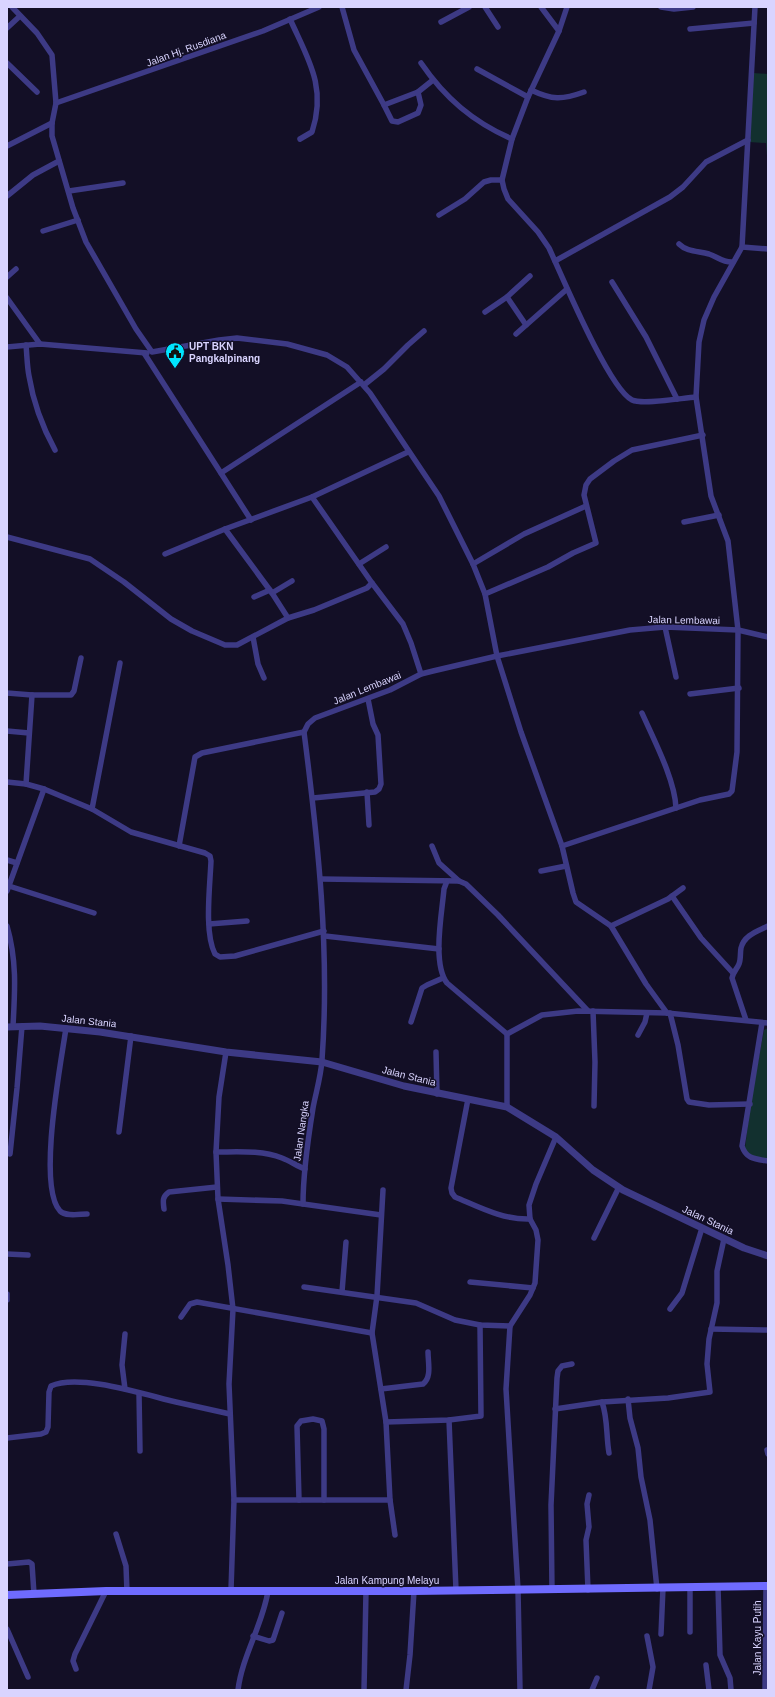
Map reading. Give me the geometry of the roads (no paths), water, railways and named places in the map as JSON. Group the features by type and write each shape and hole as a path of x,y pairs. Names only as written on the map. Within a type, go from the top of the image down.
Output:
{"main road":[{"name":"Jalan Kampung Melayu","path":"7,1595 106,1591 588,1590 767,1586"}],"street":[{"path":"12,7 37,33 52,56 56,103 52,123 52,136 68,191 86,242 136,329 152,352"},
{"name":"Jalan Hj. Rusdiana","path":"56,103 175,62 290,20 319,7"},
{"path":"342,7 354,50 392,121 398,122 418,114 421,99 418,92"},
{"path":"441,22 470,7"},
{"path":"485,7 498,27"},
{"path":"541,7 559,31"},
{"path":"567,7 559,31 531,90 512,139 502,180 504,189 508,199 538,232 555,261 567,289 600,355 623,393 634,401 696,397"},
{"path":"661,7 669,9 693,7"},
{"path":"562,846 650,818 700,800 729,794 732,791 737,752 739,688 738,630 728,541 711,496 703,435 696,397 699,342 704,320 714,296 742,247 755,7"},
{"path":"7,28 20,16"},
{"path":"290,20 310,66 319,96 319,107 312,132 300,139"},
{"path":"690,29 754,22"},
{"path":"7,63 37,92"},
{"path":"421,63 433,80 467,114 489,128 512,139"},
{"path":"477,69 528,97"},
{"path":"384,104 418,92 433,80"},
{"path":"531,90 546,97 555,98 574,96 584,92"},
{"path":"7,146 52,123"},
{"path":"555,261 670,197 683,187 706,162 748,140"},
{"path":"7,196 33,175 59,161"},
{"path":"439,215 465,199 484,182 491,180 502,180"},
{"path":"68,191 123,183"},
{"path":"43,231 78,220"},
{"path":"679,244 687,250 710,254 725,262 733,262"},
{"path":"742,247 768,249"},
{"path":"7,277 16,269"},
{"path":"485,312 507,297 530,276"},
{"path":"612,282 646,337 677,399"},
{"path":"516,334 567,289"},
{"path":"507,297 526,325"},
{"path":"7,298 40,344"},
{"path":"221,473 384,369 424,331"},
{"path":"7,347 40,344 144,353 237,338 287,344 332,358 347,367 362,383 428,479 449,514 473,564 485,594 497,656 521,732 562,846 576,902 611,926 646,984 669,1013 678,1045 687,1099 689,1102 709,1105 750,1104"},
{"path":"26,345 29,375 33,393 50,441 55,450"},
{"path":"144,353 251,520"},
{"path":"485,594 548,567 573,553 596,543 586,506 584,490 590,479 621,457 639,449 703,435"},
{"path":"165,554 225,529 312,497 408,452"},
{"path":"312,497 372,583 403,624 421,674"},
{"path":"473,564 524,534 586,506"},
{"path":"684,522 719,515"},
{"path":"225,529 271,591 288,618"},
{"path":"7,537 90,559 124,582 171,619 192,631 225,645 237,645 288,618 321,607 367,588 372,583"},
{"path":"359,564 386,547"},
{"path":"254,597 292,581"},
{"path":"665,627 676,677"},
{"name":"Jalan Lembawai","path":"304,732 308,724 315,718 398,687 421,674 497,656 630,630 665,627 738,630 768,636"},
{"path":"253,636 258,664 264,678"},
{"path":"7,693 32,695 71,695 74,691 82,658"},
{"path":"92,809 120,663"},
{"path":"690,694 739,688"},
{"path":"26,784 32,695"},
{"path":"313,798 375,792 379,789 381,784 378,735 373,724 368,699"},
{"path":"642,713 667,771 674,792 676,808"},
{"path":"7,731 29,733"},
{"path":"179,846 193,764 196,757 202,753 304,732 313,798 321,879 326,998 322,1062"},
{"path":"7,782 26,784 44,789 92,809 131,832 205,853 210,856 209,924 212,949 215,954 220,957 235,956 324,934 439,949"},
{"path":"44,789 8,889 94,913"},
{"path":"367,792 369,825"},
{"path":"432,846 439,863 458,881"},
{"path":"7,860 17,863"},
{"path":"541,871 566,866"},
{"path":"321,879 458,881 466,884 498,915 590,1011 595,1062 594,1106"},
{"path":"447,881 444,889 439,949 443,978 507,1034 507,1107"},
{"path":"611,926 672,896 683,888"},
{"path":"672,896 701,938 733,973"},
{"path":"209,924 247,921"},
{"path":"7,926 13,949 15,966 10,1026"},
{"path":"746,1020 732,978 733,973 740,963 741,948 744,941 750,935 768,926"},
{"path":"411,1022 422,988 443,978"},
{"path":"507,1034 542,1016 562,1012 590,1011 669,1013 765,1023 742,1146 744,1154 749,1158 768,1161"},
{"path":"638,1035 643,1027 647,1013"},
{"name":"Jalan Stania","path":"10,1026 66,1028 131,1036 226,1052 322,1062 404,1086 437,1094 507,1107 556,1136 593,1170 619,1188 724,1239 768,1256"},
{"path":"10,1154 22,1026"},
{"path":"66,1028 50,1150 50,1182 55,1202 61,1212 67,1214 87,1214"},
{"path":"119,1132 131,1036"},
{"path":"226,1052 219,1097 216,1152 218,1199 233,1309 230,1414 234,1500 232,1590"},
{"path":"436,1052 437,1094"},
{"name":"Jalan Nangka","path":"303,1204 305,1170 313,1108 322,1062"},
{"path":"468,1099 450,1188 452,1193 455,1196 496,1214 520,1219 530,1219"},
{"path":"520,1690 518,1590 506,1389 510,1326 533,1288 538,1240 536,1230 530,1219 529,1209 531,1199 556,1136"},
{"path":"216,1152 256,1152 271,1155 282,1158 305,1170"},
{"path":"164,1209 162,1200 169,1192 217,1187"},
{"path":"594,1238 619,1188"},
{"path":"383,1190 372,1334 386,1422 390,1500 395,1535"},
{"path":"218,1199 282,1201 381,1215"},
{"path":"670,1309 682,1293 702,1228"},
{"path":"555,1410 602,1402 628,1399 668,1398 710,1392 708,1364 709,1339 717,1303 717,1271 724,1239"},
{"path":"342,1292 346,1242"},
{"path":"7,1254 28,1255"},
{"path":"470,1282 533,1288"},
{"path":"304,1287 376,1296 416,1303 456,1320 480,1325 510,1326"},
{"path":"7,1294 7,1300"},
{"path":"180,1317 190,1304 194,1302 372,1334"},
{"path":"386,1422 478,1418 482,1415 480,1325"},
{"path":"711,1329 768,1330"},
{"path":"125,1334 122,1365 125,1389"},
{"path":"381,1389 423,1384 427,1381 429,1377 428,1352"},
{"path":"552,1590 551,1499 558,1371 565,1364 572,1364"},
{"path":"7,1438 36,1435 46,1432 48,1427 49,1392 51,1386 56,1384 86,1382 125,1389 230,1414"},
{"path":"139,1393 140,1451"},
{"path":"628,1399 630,1418 638,1448 643,1488 650,1520 660,1589 661,1634"},
{"path":"602,1402 608,1429 607,1441 609,1453"},
{"path":"299,1500 297,1426 302,1421 313,1419 322,1421 324,1429 324,1500"},
{"path":"449,1420 456,1590"},
{"path":"588,1590 586,1540 589,1527 587,1504 590,1495"},
{"path":"234,1500 390,1500"},
{"path":"116,1534 126,1566 127,1592"},
{"path":"7,1564 29,1562 32,1564 34,1594"},
{"name":"Jalan Kayu Putih","path":"765,1690 767,1672 767,1586"},
{"path":"718,1587 720,1655 730,1678 731,1690"},
{"path":"690,1588 690,1632"},
{"path":"76,1669 73,1661 75,1654 106,1591"},
{"path":"238,1690 240,1678 253,1636 264,1608 268,1591"},
{"path":"364,1690 366,1591"},
{"path":"406,1690 414,1591"},
{"path":"253,1636 268,1641 273,1640 282,1613"},
{"path":"7,1629 28,1677"},
{"path":"647,1636 652,1667 649,1690"},
{"path":"706,1665 709,1690"},
{"path":"592,1690 597,1678"}],"place":[{"name":"UPT BKN Pangkalpinang","path":"175,369"}]}
